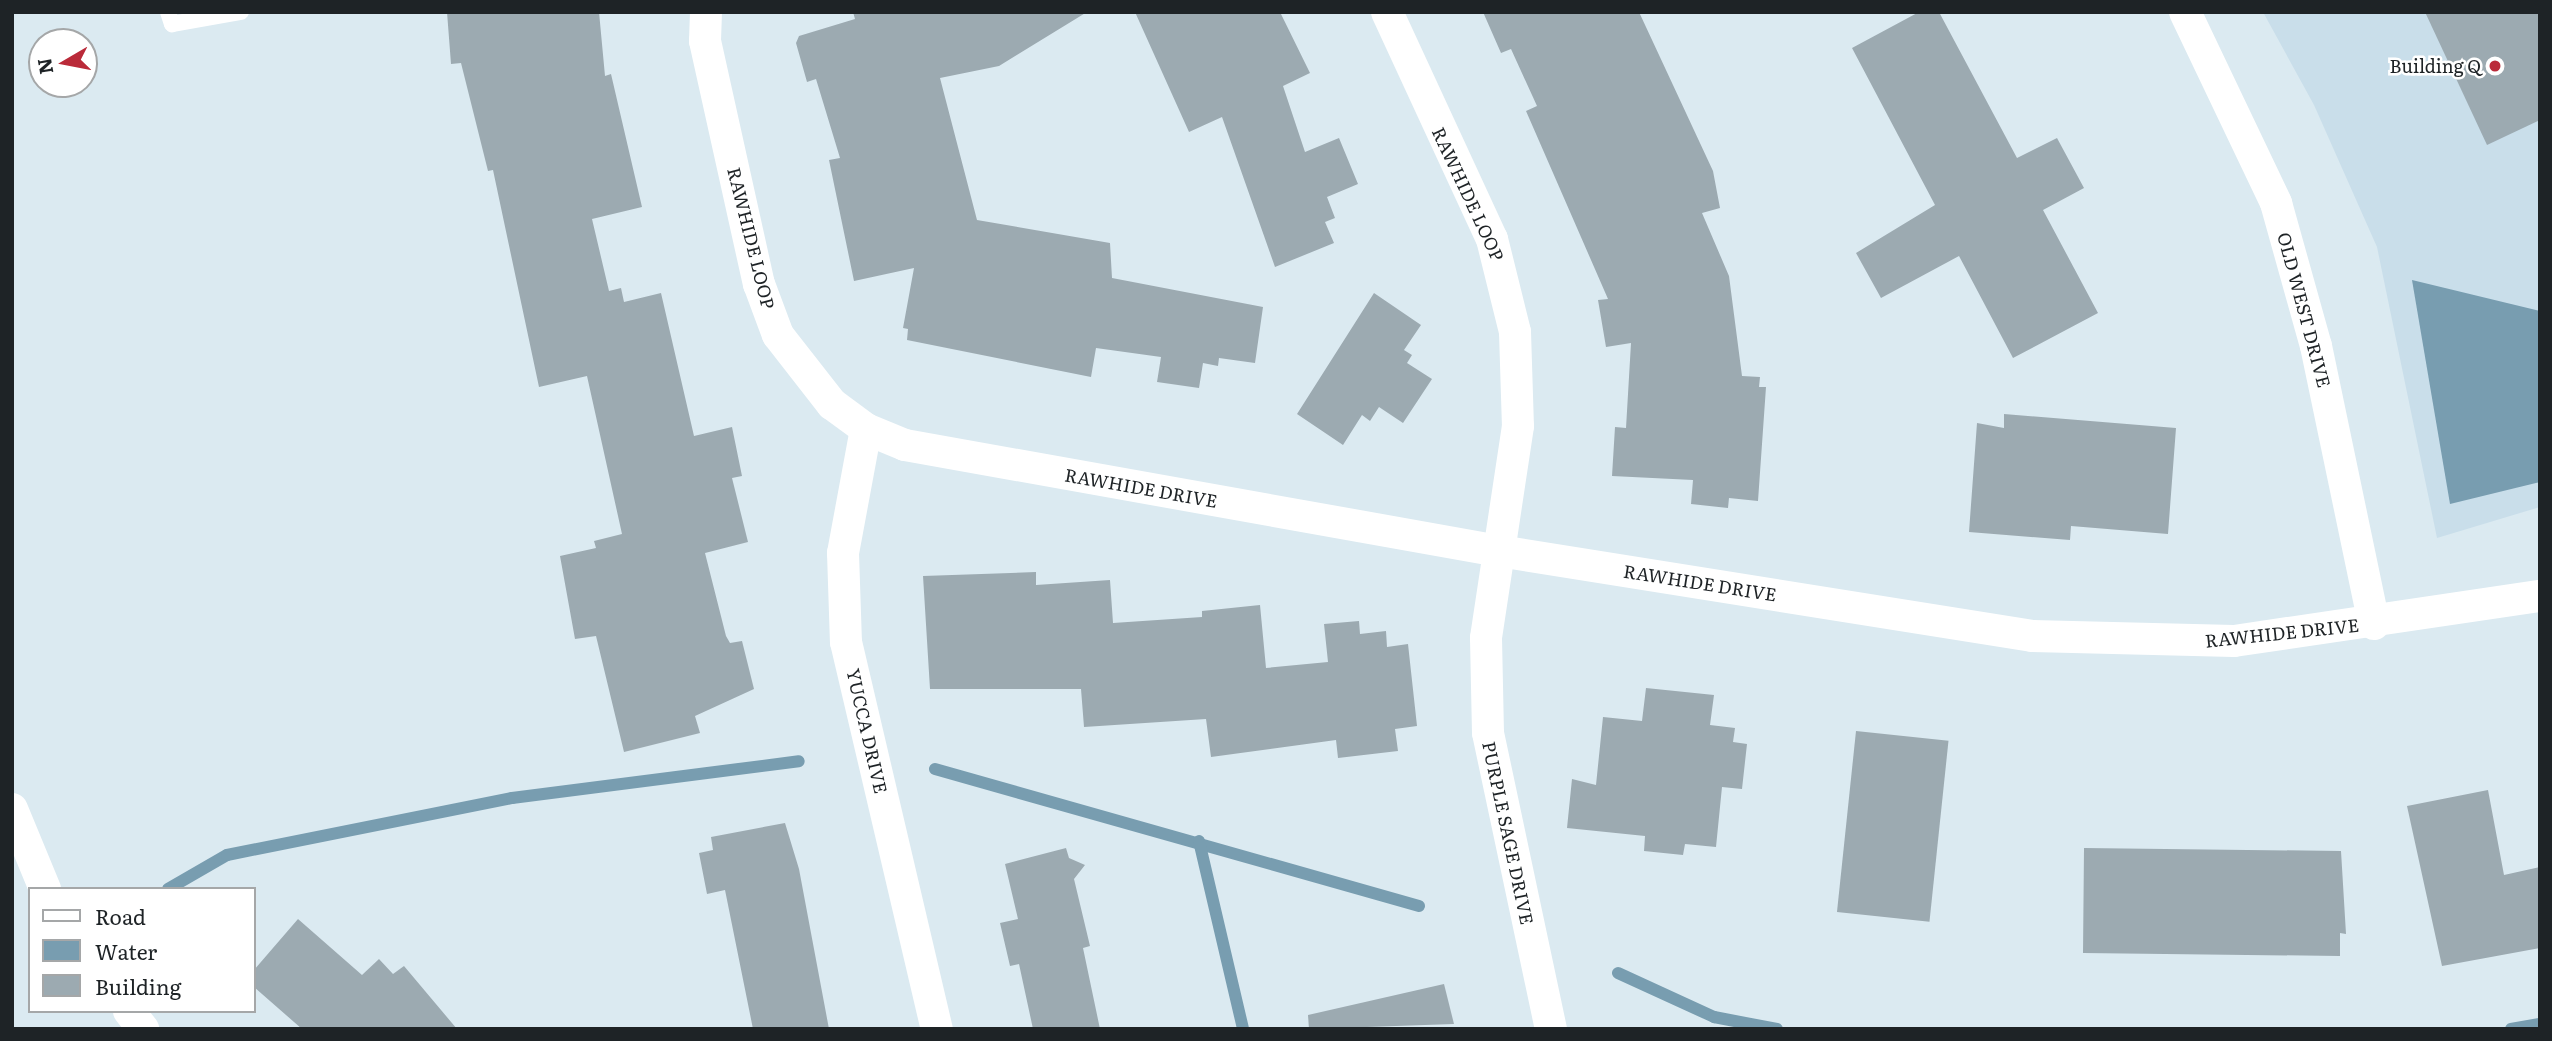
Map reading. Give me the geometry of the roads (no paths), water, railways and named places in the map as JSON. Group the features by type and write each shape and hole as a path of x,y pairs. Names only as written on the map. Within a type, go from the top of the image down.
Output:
{"street":[{"name":"RAWHIDE LOOP","path":"706,12 705,41 732,163 759,284 778,335 808,381 866,429"},
{"name":"RAWHIDE LOOP","path":"1387,12 1492,239 1510,307 1518,426 1499,551"},
{"name":"OLD WEST DRIVE","path":"2185,12 2276,203 2316,346 2374,624"},
{"name":"RAWHIDE DRIVE","path":"866,429 944,453 1499,551 2032,636 2234,641 2374,624 2540,596"},
{"name":"YUCCA DRIVE","path":"866,429 843,553 846,642 937,1029"},
{"name":"PURPLE SAGE DRIVE","path":"1499,551 1486,638 1488,733 1551,1029"},
{"path":"12,809 44,887"},
{"path":"131,1013 143,1029"}],"lane":[{"path":"168,12 172,24 241,12"}],"water":[{"path":"2412,280 2540,311 2540,482 2450,504"}],"waterway":[{"path":"171,887 227,855 512,798 799,761"},
{"path":"935,769 1419,906"},
{"path":"1199,841 1243,1029"},
{"path":"1618,973 1714,1017 1777,1029"},
{"path":"2511,1029 2540,1024"}],"place":[{"name":"Building Q","path":"2495,66"}]}
